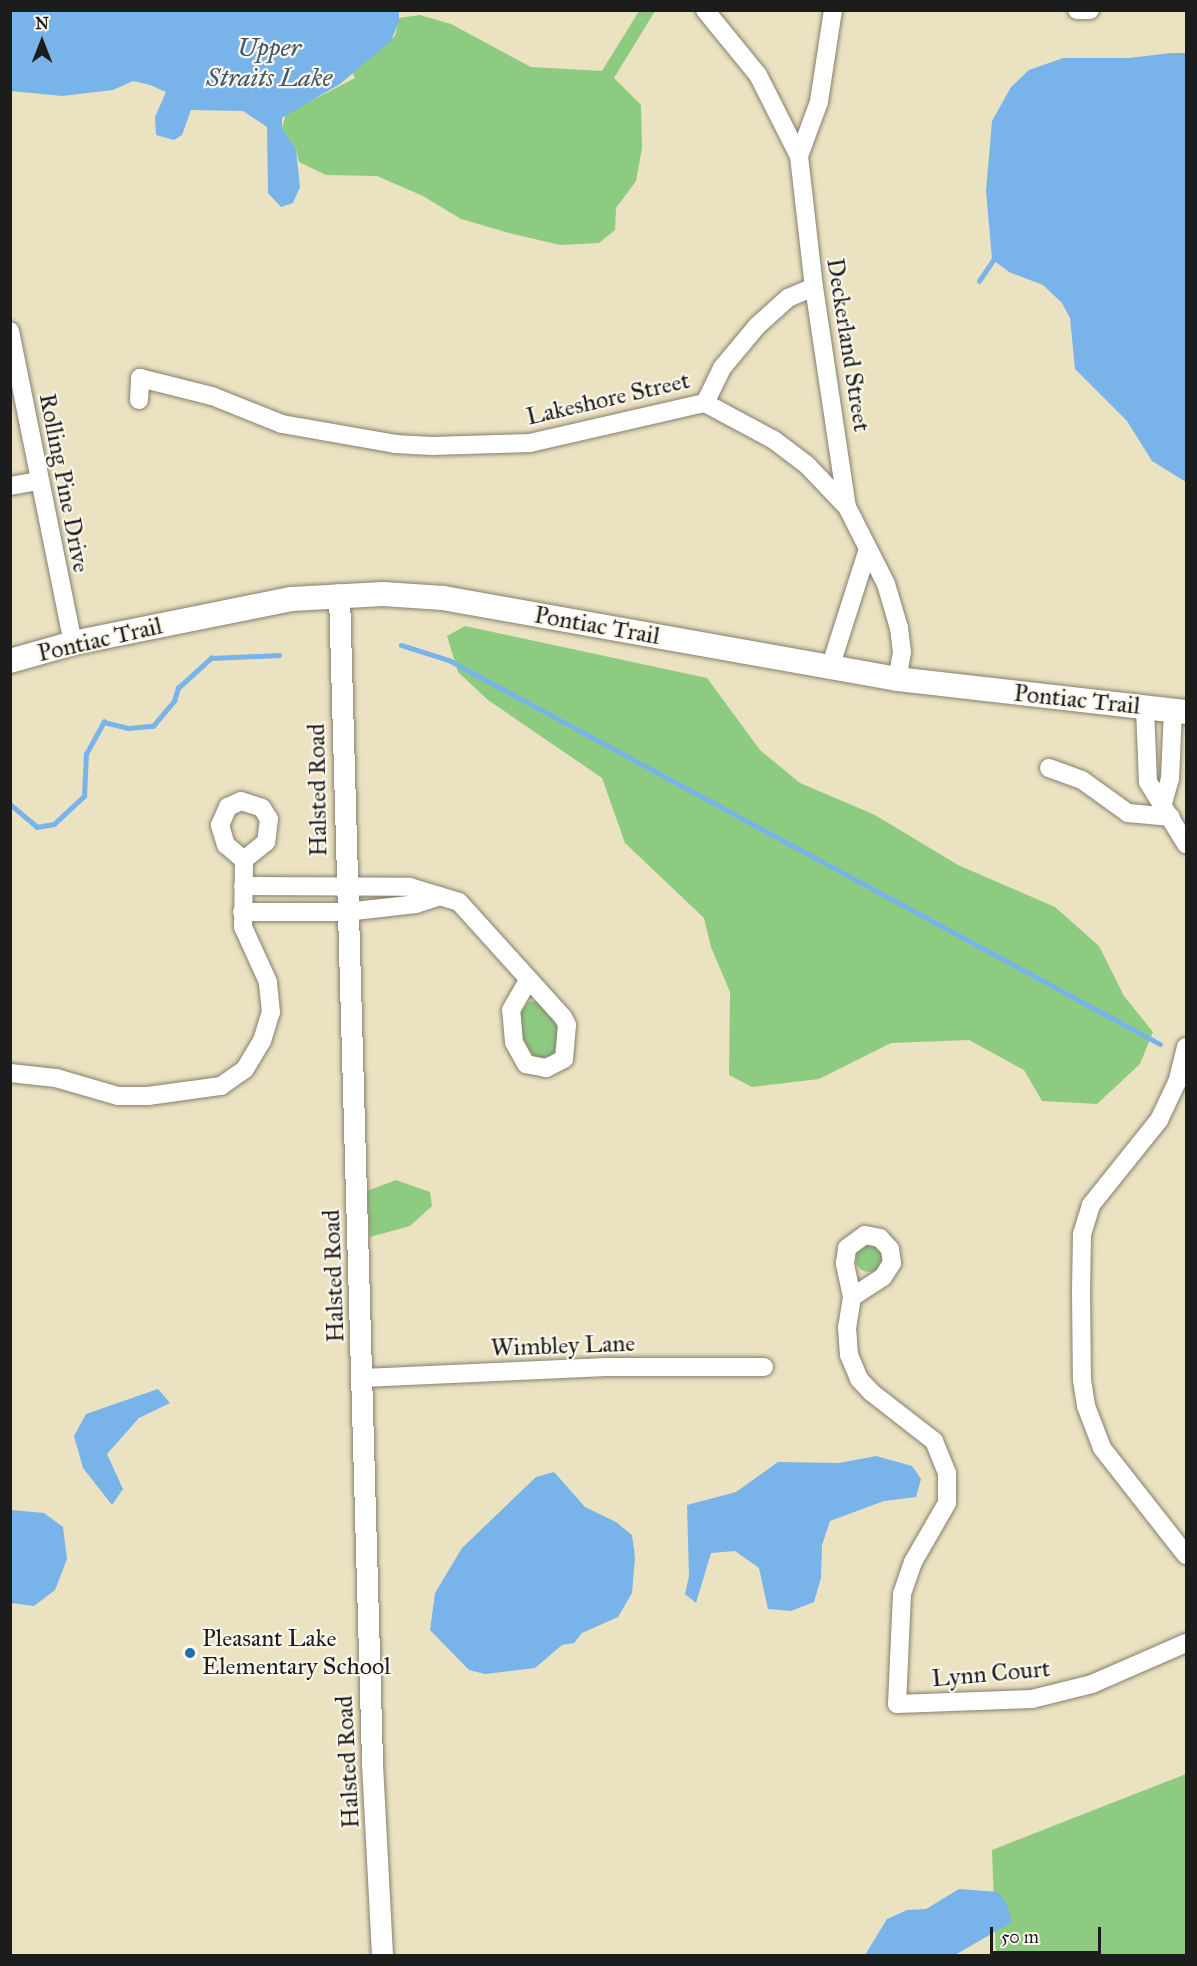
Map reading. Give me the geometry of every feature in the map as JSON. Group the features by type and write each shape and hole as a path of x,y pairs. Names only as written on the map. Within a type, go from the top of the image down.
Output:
{"main road":[{"name":"Pontiac Trail","path":"10,662 73,643 291,599 339,594 444,598 897,679 1180,711"}],"street":[{"path":"705,10 758,75 800,156"},
{"name":"Deckerland Street","path":"833,10 819,102 800,156 814,287 847,507 867,552 886,584 899,628 902,652 897,679"},
{"path":"1077,10 1090,10"},
{"name":"Lakeshore Street","path":"139,400 140,378 212,396 282,424 395,444 432,446 530,443 705,403 722,368 756,326 788,298 814,287"},
{"name":"Rolling Pine Drive","path":"10,332 73,643"},
{"path":"705,403 774,440 807,465 847,507"},
{"path":"10,486 39,481"},
{"path":"830,668 867,552"},
{"name":"Halsted Road","path":"339,594 346,912 363,1378 372,1764 382,1956"},
{"path":"1145,708 1148,782 1186,844"},
{"path":"1167,810 1180,711"},
{"path":"1048,768 1082,780 1128,813 1167,810"},
{"path":"10,1073 56,1078 118,1096 148,1096 221,1086 245,1069 262,1041 271,1012 268,982 246,939 242,912 244,860"},
{"path":"243,886 410,887 459,902 527,982"},
{"path":"242,912 346,912 416,904 440,896"},
{"path":"1186,1047 1177,1082 1159,1120 1091,1205 1082,1234 1086,1406 1102,1448 1186,1555"},
{"name":"Lynn Court","path":"852,1296 847,1327 849,1355 859,1379 934,1441 947,1473 947,1503 913,1562 902,1594 897,1704 1032,1700 1092,1684 1186,1642"},
{"name":"Wimbley Lane","path":"363,1378 607,1367 764,1367"}],"green space":[{"path":"639,11 655,11 614,78 641,105 642,148 636,181 616,208 615,230 599,243 560,245 513,234 461,219 423,196 377,176 326,175 299,162 296,149 282,128 286,114 355,78 352,72 358,65 395,36 399,18 420,15 451,24 531,67 602,71"},
{"path":"465,626 707,678 760,750 800,783 875,815 958,865 1055,907 1099,946 1124,996 1153,1032 1140,1064 1097,1104 1042,1101 1024,1070 969,1040 891,1043 819,1079 752,1087 729,1075 730,992 711,947 704,918 625,843 602,778 488,700 458,672 447,636"},
{"path":"530,1001 537,1002 558,1026 558,1049 549,1059 535,1059 525,1050 517,1016"},
{"path":"396,1180 430,1192 432,1206 410,1226 370,1237 367,1191"},
{"path":"869,1246 878,1250 882,1259 878,1268 869,1272 860,1268 856,1259 860,1250"},
{"path":"1186,1774 1186,1955 996,1955 992,1850"}],"water":[{"name":"Upper Straits Lake","path":"11,10 399,10 399,21 391,41 340,84 282,118 282,128 296,149 300,187 293,203 281,207 268,193 267,127 243,111 191,110 182,135 174,140 156,135 155,117 166,92 150,85 133,81 113,90 62,96 11,91"},
{"path":"1186,53 1186,482 1152,461 1127,421 1075,369 1070,318 1062,303 1043,285 1009,272 992,259 986,191 992,121 1011,87 1029,70 1063,58 1129,58"},
{"path":"158,1389 170,1403 139,1418 107,1454 123,1489 112,1505 83,1468 74,1436 86,1414"},
{"path":"876,1456 912,1466 921,1479 916,1497 884,1501 830,1521 822,1545 821,1578 814,1602 791,1611 768,1609 759,1568 735,1551 711,1553 696,1603 685,1594 689,1576 687,1505 736,1492 778,1462 839,1463"},
{"path":"554,1472 585,1507 616,1522 632,1535 635,1557 632,1593 618,1617 582,1633 574,1643 562,1645 535,1668 485,1674 469,1670 430,1630 435,1593 462,1548 536,1477"},
{"path":"11,1510 44,1513 63,1527 67,1559 55,1590 34,1606 11,1603"},
{"path":"959,1889 998,1892 1007,1905 1012,1922 955,1955 865,1955 887,1919 907,1910 926,1909"}],"waterway":[{"path":"979,281 993,260"},
{"path":"401,645 449,660 1160,1044"},
{"path":"10,804 37,827 54,824 84,796 86,754 104,722 128,728 153,726 174,701 178,688 211,658 279,655"}],"place":[{"name":"Pleasant Lake Elementary School","path":"190,1653"}]}
